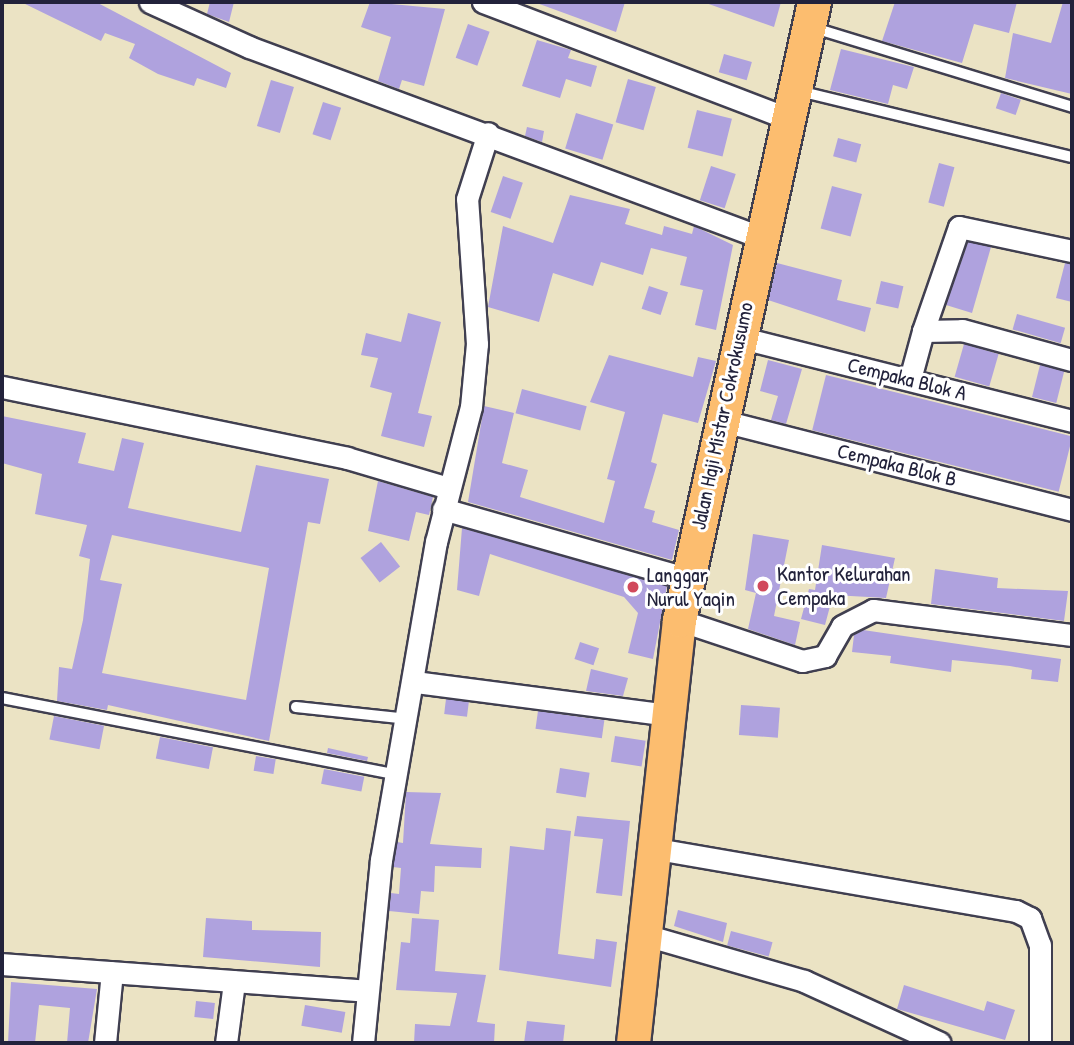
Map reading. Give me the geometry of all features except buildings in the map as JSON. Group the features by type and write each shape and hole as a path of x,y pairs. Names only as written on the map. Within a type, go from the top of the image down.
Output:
{"main road":[{"name":"Jalan Haji Mistar Cokrokusumo","path":"633,1043 651,848 686,578 723,421 760,237 811,14"}],"street":[{"path":"150,2 193,12 488,133 760,237"},
{"path":"483,2 789,104"},
{"path":"363,1043 366,991 397,775 445,498 475,372 467,199 488,133"},
{"path":"909,379 959,227 1072,251"},
{"path":"923,331 962,330 1072,360"},
{"name":"Cempaka Blok A","path":"741,338 1072,421"},
{"path":"2,387 347,458 445,498 686,578"},
{"name":"Cempaka Blok B","path":"723,421 1072,510"},
{"path":"679,620 802,661 825,656 842,626 873,610 1072,635"},
{"path":"415,682 668,715"},
{"path":"651,848 1016,911 1030,918 1040,945 1040,1043"},
{"path":"645,935 804,981 940,1043"},
{"path":"2,964 366,991"},
{"path":"105,1043 112,972"},
{"path":"226,1043 233,982"}],"lane":[{"path":"811,14 1072,107"},
{"path":"789,104 1072,157"},
{"path":"2,698 397,775"},
{"path":"296,707 408,719"}],"place":[{"name":"Kantor Kelurahan Cempaka","path":"763,586"},
{"name":"Langgar Nurul Yaqin","path":"633,587"}]}
